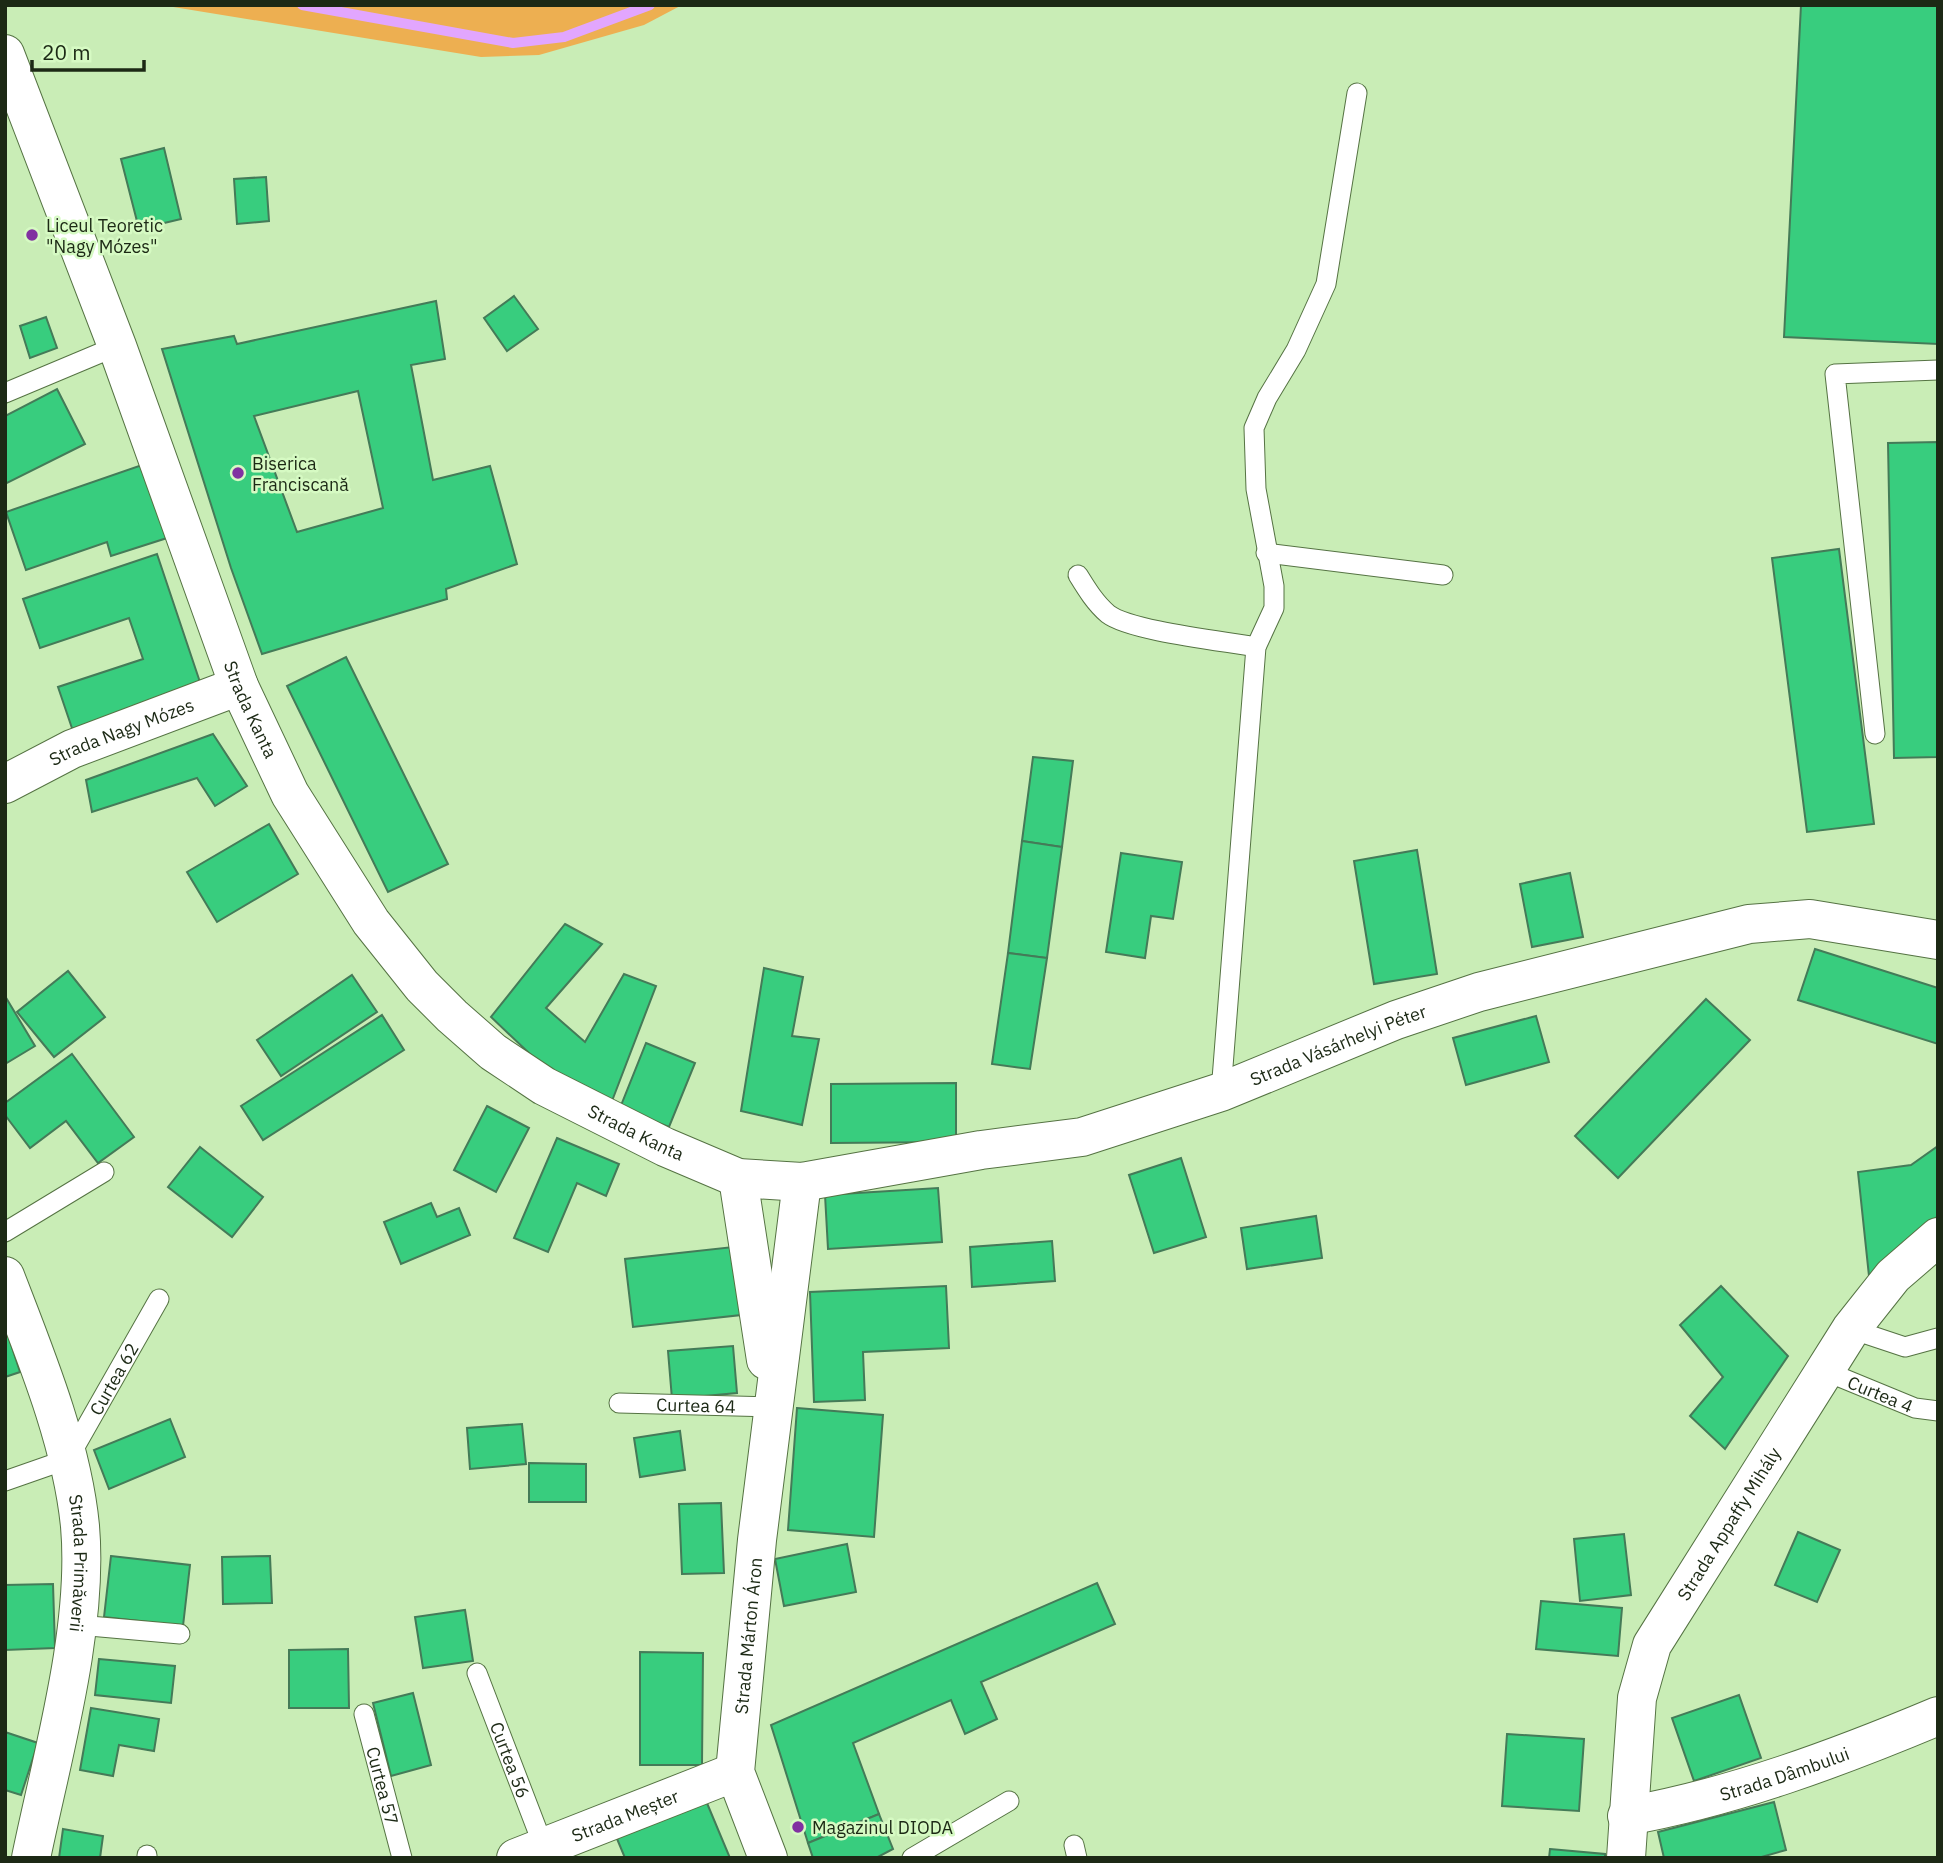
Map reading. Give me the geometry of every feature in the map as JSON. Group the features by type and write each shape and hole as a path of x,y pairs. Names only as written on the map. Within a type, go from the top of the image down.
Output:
{"street":[{"name":"Strada Kanta","path":"5,54 117,346 239,686 290,794 371,922 422,986 494,1052 544,1086 665,1147 738,1178"},
{"name":"Strada Nagy Mózes","path":"5,785 72,749 239,686"},
{"name":"Strada Vásárhelyi Péter","path":"738,1178 802,1182 981,1150 1082,1138 1221,1092 1396,1020 1479,992 1749,924 1810,919 1938,940"},
{"name":"Strada Márton Áron","path":"738,1178 773,1407"},
{"name":"Strada Márton Áron","path":"768,1858 735,1772 773,1407 802,1182"},
{"name":"Strada Appaffy Mihály","path":"1626,1858 1637,1698 1652,1645 1851,1329 1893,1276 1938,1237"},
{"name":"Strada Primăverii","path":"5,1276 68,1459 80,1525 78,1625 31,1858"},
{"name":"Strada Dâmbului","path":"1627,1816 1692,1802 1865,1746 1938,1716"},
{"name":"Strada Meșter","path":"529,1851 735,1772"}],"lane":[{"path":"1221,1092 1256,647 1274,608 1274,586 1256,489 1254,428 1296,350 1326,284 1357,93"},
{"path":"5,393 117,346"},
{"path":"1875,734 1836,374 1938,370"},
{"path":"1266,553 1443,575"},
{"path":"1078,575 1108,614 1133,626 1256,647"},
{"path":"5,1233 104,1172"},
{"name":"Curtea 62","path":"68,1459 159,1299"},
{"path":"1851,1329 1905,1346 1938,1338"},
{"name":"Curtea 4","path":"1825,1371 1915,1408 1938,1412"},
{"name":"Curtea 64","path":"619,1403 773,1407"},
{"path":"5,1481 68,1459"},
{"path":"78,1625 180,1634"},
{"name":"Curtea 56","path":"477,1673 529,1851"},
{"name":"Curtea 57","path":"364,1714 402,1858"},
{"path":"912,1858 1009,1801"}],"shaded area":[{"path":"161,5 682,5 644,25 539,55 481,57"}],"building":[{"path":"1801,5 1938,5 1938,344 1784,337"},
{"path":"164,148 181,219 139,229 121,159"},
{"path":"266,177 269,221 237,224 234,179"},
{"path":"514,296 538,329 507,351 484,318"},
{"name":"Biserica Franciscană","path":"436,301 445,359 411,365 433,480 490,466 517,564 446,589 447,599 262,654 231,568 162,349 234,336 237,344","holes":["358,391 383,508 297,532 254,416"]},
{"path":"46,317 57,348 30,358 20,326"},
{"path":"57,389 85,444 5,484 5,416"},
{"path":"1938,442 1938,757 1894,758 1888,443"},
{"path":"142,465 167,538 111,556 107,542 26,570 6,512"},
{"path":"1839,549 1874,824 1807,832 1772,558"},
{"path":"157,554 205,697 76,740 58,687 143,659 129,618 40,648 23,599"},
{"path":"346,657 448,864 388,892 287,686"},
{"path":"213,734 247,786 215,806 197,778 92,812 86,780"},
{"path":"1033,757 1073,761 1062,847 1022,841"},
{"path":"269,824 298,874 217,922 187,872"},
{"path":"1022,841 1062,847 1047,958 1008,953"},
{"path":"1417,850 1437,974 1374,984 1354,861"},
{"path":"1121,853 1182,862 1173,919 1151,916 1145,958 1106,952"},
{"path":"1570,873 1583,937 1532,947 1520,884"},
{"path":"565,924 602,944 546,1008 585,1042 624,974 656,986 612,1101 549,1072 491,1017"},
{"path":"1815,949 1938,988 1938,1044 1798,1000"},
{"path":"1008,953 1047,958 1030,1069 992,1064"},
{"path":"764,968 803,977 792,1036 819,1039 802,1125 741,1111"},
{"path":"68,971 105,1017 54,1057 17,1012"},
{"path":"352,975 377,1012 281,1076 257,1040"},
{"path":"5,996 35,1046 5,1064"},
{"path":"1706,999 1750,1040 1618,1178 1575,1136"},
{"path":"382,1015 404,1050 263,1140 241,1106"},
{"path":"1536,1016 1549,1062 1466,1085 1453,1038"},
{"path":"646,1043 695,1063 669,1127 620,1108"},
{"path":"72,1054 134,1137 98,1163 66,1121 30,1148 5,1115 5,1103"},
{"path":"956,1083 956,1142 831,1143 831,1084"},
{"path":"487,1106 529,1128 496,1192 454,1170"},
{"path":"557,1138 619,1164 606,1196 577,1183 548,1252 514,1238"},
{"path":"1938,1146 1938,1216 1869,1276 1858,1172 1911,1165"},
{"path":"200,1147 263,1197 232,1237 168,1187"},
{"path":"1181,1158 1206,1237 1154,1253 1129,1175"},
{"path":"938,1188 942,1242 828,1249 825,1195"},
{"path":"431,1203 437,1217 459,1208 470,1235 401,1264 384,1222"},
{"path":"1316,1216 1322,1258 1247,1269 1241,1228"},
{"path":"1052,1241 1055,1281 972,1287 970,1247"},
{"path":"733,1247 741,1315 633,1327 625,1259"},
{"path":"946,1286 949,1348 863,1352 865,1400 814,1402 810,1292"},
{"path":"1721,1286 1788,1356 1725,1449 1690,1416 1723,1377 1680,1325"},
{"path":"5,1335 8,1335 20,1372 5,1377"},
{"path":"733,1346 737,1393 672,1399 668,1351"},
{"path":"797,1408 883,1415 874,1537 788,1530"},
{"path":"170,1419 185,1457 109,1489 94,1450"},
{"path":"522,1424 526,1464 470,1469 467,1428"},
{"path":"680,1431 685,1470 640,1477 634,1438"},
{"path":"529,1463 586,1464 586,1502 529,1502"},
{"path":"721,1503 724,1573 682,1574 679,1504"},
{"path":"1798,1532 1840,1550 1817,1602 1775,1585"},
{"path":"1624,1534 1631,1595 1580,1601 1574,1539"},
{"path":"847,1544 856,1592 784,1606 775,1559"},
{"path":"111,1556 190,1565 183,1626 104,1617"},
{"path":"270,1556 272,1603 223,1604 222,1557"},
{"path":"1097,1583 1115,1624 981,1682 997,1719 965,1734 951,1700 853,1743 879,1814 808,1843 771,1725"},
{"path":"53,1584 55,1648 5,1650 5,1585"},
{"path":"1541,1601 1622,1608 1618,1656 1536,1649"},
{"path":"465,1610 473,1661 423,1668 415,1617"},
{"path":"348,1649 349,1708 289,1708 289,1650"},
{"path":"640,1652 703,1653 702,1765 640,1765"},
{"path":"99,1659 175,1666 171,1703 95,1695"},
{"path":"413,1693 431,1765 391,1776 373,1703"},
{"path":"1739,1695 1761,1758 1694,1781 1672,1718"},
{"path":"91,1708 159,1719 154,1751 119,1745 113,1776 80,1770"},
{"path":"5,1732 38,1743 21,1795 5,1790"},
{"path":"1507,1734 1584,1739 1579,1811 1502,1806"},
{"path":"704,1796 730,1858 625,1858 615,1834"},
{"path":"1774,1802 1786,1850 1758,1858 1664,1858 1658,1832"},
{"path":"879,1814 893,1849 876,1858 813,1858 808,1843"},
{"path":"63,1829 103,1836 100,1858 59,1858"},
{"path":"1550,1849 1605,1854 1605,1858 1549,1858"}],"waterway":[{"path":"302,5 513,43 564,37 650,5"}],"place":[{"name":"Liceul Teoretic \"Nagy Mózes\"","path":"32,235"},
{"name":"Biserica Franciscană","path":"238,473"},
{"name":"Magazinul DIODA","path":"798,1827"}]}
